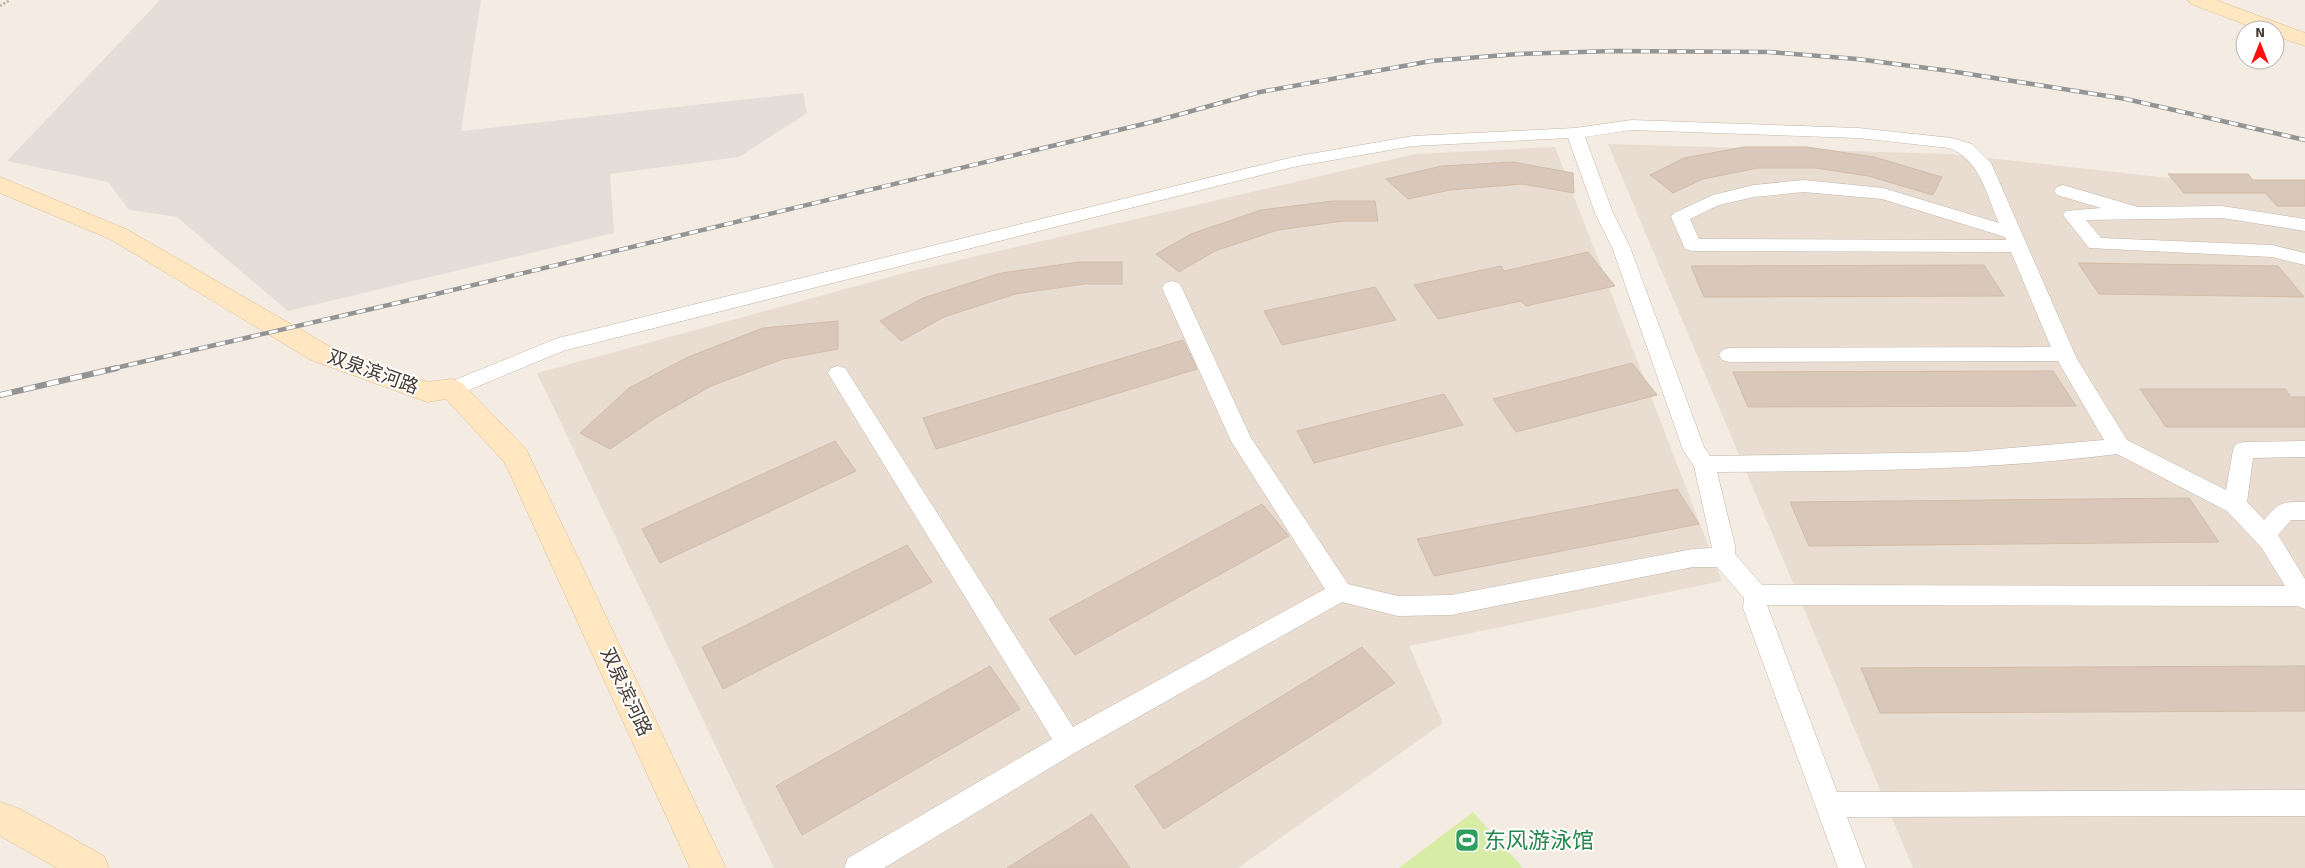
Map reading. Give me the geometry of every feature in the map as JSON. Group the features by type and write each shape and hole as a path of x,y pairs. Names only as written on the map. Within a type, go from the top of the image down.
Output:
{"street":[{"path":"2198,0 2305,40"},
{"path":"452,389 558,345 1293,162 1413,141 1575,133 1632,125 1858,133 1952,144 1966,148 1982,163 2064,354 2119,446 2234,504 2264,535 2304,598"},
{"path":"1575,133 1604,213 1621,247 1694,450 1704,464 1724,546 1723,557 1756,595 1755,608 1852,868"},
{"name":"双泉滨河路","path":"0,184 118,234 320,353 427,392 452,389 516,457 708,868"},
{"path":"1804,186 1883,194 2015,239 1692,245 1680,217 1713,201 1754,191 1804,186"},
{"path":"2063,191 2137,213"},
{"path":"2301,261 2272,251 2096,244 2072,214 2222,212 2305,225"},
{"path":"1172,288 1242,441 1340,592"},
{"path":"1729,355 2064,354"},
{"path":"838,373 1069,743"},
{"path":"1704,464 1935,461 2056,455 2119,446"},
{"path":"2234,504 2244,450 2305,449"},
{"path":"2264,535 2285,511 2305,511"},
{"path":"858,868 1069,743 1340,592 1398,606 1451,604 1693,558 1723,557"},
{"path":"1756,595 2304,598"},
{"path":"1829,805 2305,803"},
{"path":"0,819 8,821 91,868"}],"path":[{"path":"0,6 10,0"}],"shaded area":[{"path":"160,0 481,0 461,131 803,93 807,113 739,157 610,174 614,233 288,311 177,217 129,210 108,182 7,161"},
{"path":"1608,144 1952,154 2305,193 2305,868 1913,868"},
{"path":"1555,147 1722,581 1409,646 1443,723 1238,868 774,868 537,373 904,273 1415,154"}],"green space":[{"name":"东风游泳馆","path":"1473,812 1523,868 1399,868"}],"building":[{"path":"1744,147 1807,147 1874,157 1942,177 1933,195 1868,176 1816,168 1758,168 1703,179 1673,193 1650,175 1684,158"},
{"path":"1513,162 1573,173 1574,193 1522,184 1450,190 1408,199 1386,179 1442,166"},
{"path":"2168,174 2248,174 2253,180 2305,180 2305,206 2277,206 2265,193 2184,193"},
{"path":"1333,201 1375,201 1378,221 1343,221 1278,230 1215,251 1179,272 1156,254 1191,234 1261,210"},
{"path":"1588,252 1615,286 1526,306 1521,301 1438,319 1414,285 1501,266 1504,271"},
{"path":"1079,262 1122,262 1122,284 1084,284 1015,294 944,317 901,341 880,321 923,298 1001,273"},
{"path":"2078,263 2278,266 2304,297 2099,294"},
{"path":"1984,265 2004,296 1704,297 1691,266"},
{"path":"1375,287 1396,320 1282,345 1264,311"},
{"path":"838,321 838,349 783,359 711,386 657,417 610,449 580,433 629,388 688,357 763,328"},
{"path":"1183,340 1197,369 936,449 923,418"},
{"path":"1632,363 1657,395 1516,432 1493,399"},
{"path":"2053,371 2076,406 1748,407 1733,372"},
{"path":"2140,389 2285,389 2291,397 2305,397 2305,427 2166,427"},
{"path":"1444,394 1463,425 1314,463 1297,431"},
{"path":"835,441 856,471 660,563 642,529"},
{"path":"1677,489 1699,524 1434,576 1417,539"},
{"path":"2189,498 2219,542 1809,546 1790,502"},
{"path":"1262,504 1289,536 1075,655 1049,619"},
{"path":"907,545 932,582 723,689 702,647"},
{"path":"1362,647 1395,683 1164,829 1135,786"},
{"path":"990,666 1020,709 802,835 776,786"},
{"path":"2305,666 2305,711 1880,713 1861,668"},
{"path":"1092,814 1130,868 1007,868"}],"railway":[{"path":"111,369 432,295 1152,122 1260,92 1431,61 1518,54 1613,51 1769,52 1857,59 1950,71 2126,99 2305,140"},
{"path":"0,395 117,368"}],"place":[{"name":"东风游泳馆","path":"1467,840"}]}
